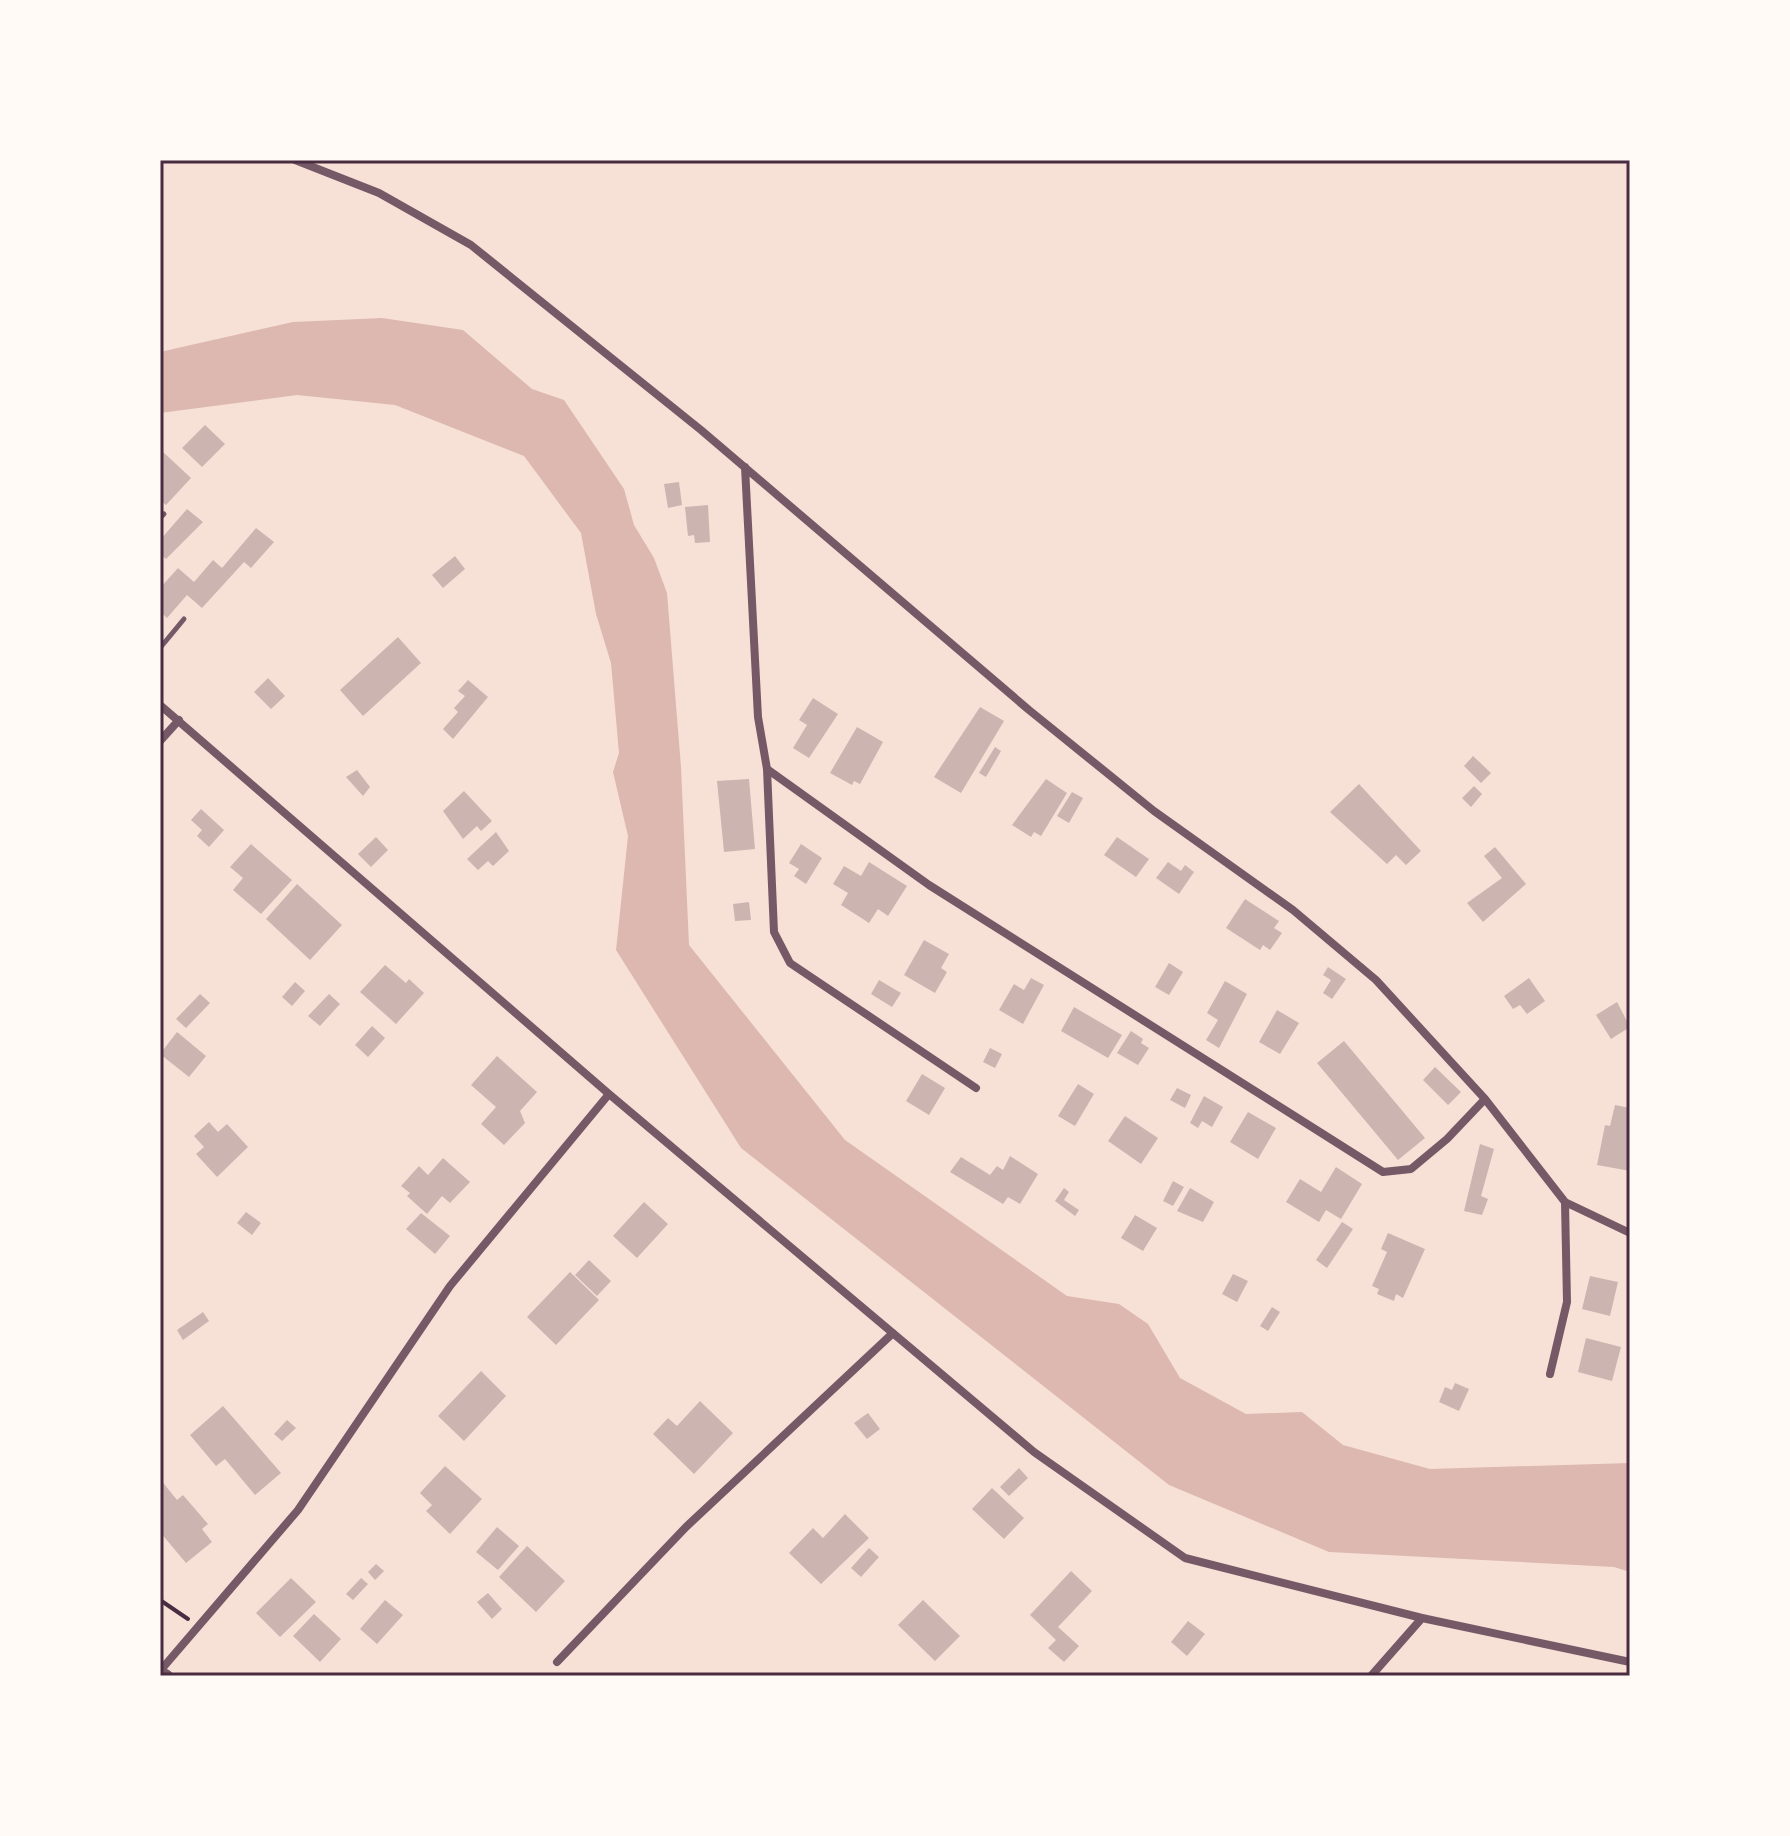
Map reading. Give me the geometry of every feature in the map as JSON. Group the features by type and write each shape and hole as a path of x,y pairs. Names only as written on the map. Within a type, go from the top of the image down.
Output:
{"street":[{"path":"295,160 379,193 471,245 745,467 1029,710 1154,811 1293,910 1376,980 1485,1099 1565,1202 1630,1233"},
{"path":"745,467 758,717 767,769 774,932 790,963 976,1088"},
{"path":"160,705 609,1094 1034,1452 1185,1558 1422,1618 1630,1662"},
{"path":"160,741 179,720"},
{"path":"767,769 929,885 1383,1172 1411,1169 1447,1139 1485,1099"},
{"path":"167,1676 160,1672 298,1510 450,1286 609,1094"},
{"path":"1550,1374 1567,1302 1565,1202"},
{"path":"557,1662 686,1527 893,1333"},
{"path":"1371,1676 1422,1618"}],"lane":[{"path":"160,648 184,619"}],"path":[{"path":"160,1600 199,1626"}],"shaded area":[{"path":"382,318 463,330 532,389 564,400 624,489 634,525 654,558 667,593 681,767 689,945 845,1140 1067,1296 1119,1304 1148,1324 1180,1378 1246,1414 1302,1412 1343,1445 1430,1469 1630,1463 1630,1572 1614,1567 1329,1552 1169,1485 741,1148 616,950 628,836 613,772 619,753 611,663 596,614 581,533 524,456 395,405 297,395 160,413 160,352 293,322"}],"building":[{"path":"205,425 225,444 202,467 182,448"},
{"path":"162,451 191,478 166,505 160,500"},
{"path":"679,482 682,505 668,508 664,484"},
{"path":"708,505 710,542 695,543 694,535 688,536 685,507"},
{"path":"187,509 203,522 166,559 160,554 160,540"},
{"path":"256,528 274,542 251,568 244,562 202,608 187,595 167,618 160,611 160,588 178,568 194,582 213,560 222,568"},
{"path":"455,556 465,569 443,588 432,575"},
{"path":"398,637 421,663 363,716 340,690"},
{"path":"268,678 285,696 271,709 254,692"},
{"path":"468,680 488,697 453,739 443,729 458,712 454,708 465,696 458,691"},
{"path":"813,698 838,714 809,758 793,748 807,725 799,720"},
{"path":"980,707 1004,721 961,793 934,777"},
{"path":"857,727 883,742 860,784 854,781 852,785 830,773"},
{"path":"995,747 1001,751 986,777 979,773"},
{"path":"1473,756 1491,773 1481,783 1464,766"},
{"path":"357,770 370,787 363,796 346,777"},
{"path":"749,779 755,849 724,852 717,781"},
{"path":"1046,779 1067,793 1041,836 1034,832 1031,837 1012,825"},
{"path":"1359,784 1421,851 1406,865 1396,855 1387,864 1330,812"},
{"path":"1474,786 1482,794 1471,807 1462,798"},
{"path":"464,791 492,821 481,831 477,826 463,839 443,811"},
{"path":"1072,792 1083,798 1069,823 1057,816"},
{"path":"201,809 224,830 209,847 197,836 202,830 191,820"},
{"path":"496,832 509,851 493,866 488,861 478,870 467,859"},
{"path":"376,837 388,850 371,867 358,854"},
{"path":"1117,837 1149,859 1136,877 1104,855"},
{"path":"251,844 292,880 261,914 233,890 243,878 230,867"},
{"path":"801,844 822,858 806,884 794,876 799,869 789,863"},
{"path":"1495,847 1526,884 1483,922 1467,903 1502,878 1484,856"},
{"path":"869,862 907,886 888,916 878,909 869,923 841,905 848,893 833,884 844,866 861,876"},
{"path":"1168,862 1181,871 1185,865 1194,872 1179,894 1156,878"},
{"path":"297,884 342,925 310,960 266,919"},
{"path":"1245,899 1279,921 1274,928 1282,933 1270,950 1263,945 1260,950 1226,928"},
{"path":"749,902 751,920 735,921 733,904"},
{"path":"924,940 949,954 941,968 947,972 935,993 904,975"},
{"path":"1169,963 1183,972 1169,995 1155,987"},
{"path":"385,965 406,983 409,979 424,993 396,1024 360,992"},
{"path":"1328,967 1346,979 1332,999 1323,993 1331,980 1323,975"},
{"path":"1031,978 1044,985 1023,1024 999,1010 1014,984 1024,990"},
{"path":"1529,978 1545,1001 1527,1014 1520,1005 1513,1009 1504,996"},
{"path":"879,980 901,993 892,1007 871,994"},
{"path":"1225,981 1247,994 1219,1048 1206,1040 1218,1020 1207,1013"},
{"path":"295,982 305,991 292,1006 282,997"},
{"path":"200,994 210,1003 186,1028 176,1019"},
{"path":"329,994 340,1004 320,1026 308,1016"},
{"path":"1617,1002 1630,1027 1611,1039 1596,1015"},
{"path":"1074,1007 1122,1035 1108,1058 1061,1031"},
{"path":"1277,1010 1299,1023 1280,1054 1259,1042"},
{"path":"372,1026 385,1038 368,1057 355,1045"},
{"path":"1131,1031 1143,1039 1141,1043 1149,1048 1138,1065 1117,1053"},
{"path":"177,1032 206,1056 189,1077 160,1054"},
{"path":"1344,1041 1425,1138 1398,1160 1317,1063"},
{"path":"990,1048 1002,1054 995,1068 983,1062"},
{"path":"497,1056 537,1092 520,1111 525,1123 504,1145 481,1124 496,1107 471,1085"},
{"path":"1435,1067 1461,1092 1448,1105 1423,1080"},
{"path":"922,1074 945,1088 929,1115 906,1101"},
{"path":"1078,1084 1094,1094 1075,1126 1058,1116"},
{"path":"1177,1088 1191,1095 1185,1108 1170,1100"},
{"path":"1204,1096 1223,1107 1212,1127 1202,1121 1198,1128 1190,1123"},
{"path":"1615,1105 1630,1108 1630,1171 1597,1165 1605,1125 1610,1126"},
{"path":"1248,1112 1276,1128 1258,1159 1230,1142"},
{"path":"1125,1116 1158,1138 1141,1164 1108,1141"},
{"path":"209,1122 218,1132 227,1124 248,1147 217,1177 196,1154 204,1147 194,1136"},
{"path":"1480,1144 1494,1149 1481,1196 1488,1199 1482,1215 1464,1211"},
{"path":"1010,1156 1038,1174 1020,1204 1008,1197 1003,1204 950,1172 961,1157 990,1175 997,1166 1003,1170"},
{"path":"443,1158 470,1182 450,1203 442,1196 427,1214 407,1196 410,1193 401,1186 419,1166 428,1175"},
{"path":"1336,1167 1362,1184 1341,1219 1326,1210 1319,1222 1286,1202 1300,1179 1321,1192"},
{"path":"1173,1181 1184,1187 1173,1206 1163,1201"},
{"path":"1064,1188 1069,1192 1064,1200 1079,1210 1075,1216 1055,1201"},
{"path":"1190,1188 1214,1202 1203,1222 1177,1211"},
{"path":"644,1202 668,1224 637,1258 613,1236"},
{"path":"246,1212 261,1223 252,1235 237,1223"},
{"path":"421,1213 450,1236 435,1254 406,1229"},
{"path":"1135,1215 1157,1228 1143,1251 1121,1238"},
{"path":"1342,1222 1353,1229 1327,1268 1316,1260"},
{"path":"1388,1233 1425,1249 1403,1298 1396,1294 1394,1301 1377,1294 1379,1289 1372,1286 1387,1252 1381,1249"},
{"path":"589,1260 611,1281 597,1296 575,1275"},
{"path":"570,1272 599,1300 556,1345 527,1317"},
{"path":"1233,1274 1248,1281 1237,1302 1222,1294"},
{"path":"1590,1276 1618,1282 1610,1316 1582,1309"},
{"path":"1272,1307 1280,1312 1268,1331 1260,1326"},
{"path":"203,1312 209,1321 183,1340 177,1330"},
{"path":"1586,1338 1621,1347 1612,1381 1578,1372"},
{"path":"481,1371 506,1396 464,1441 438,1416"},
{"path":"1455,1383 1469,1389 1459,1411 1439,1402 1445,1387 1452,1390"},
{"path":"700,1401 733,1433 694,1474 653,1434 668,1418 677,1426"},
{"path":"223,1406 281,1473 255,1495 225,1459 216,1466 190,1435"},
{"path":"868,1413 880,1429 867,1439 854,1423"},
{"path":"287,1420 296,1428 282,1441 274,1434"},
{"path":"445,1466 482,1499 450,1534 426,1511 432,1505 420,1493"},
{"path":"1019,1468 1028,1478 1009,1496 1000,1487"},
{"path":"160,1479 177,1500 183,1495 208,1524 202,1529 212,1542 186,1563 160,1532"},
{"path":"992,1488 1024,1518 1004,1539 972,1509"},
{"path":"845,1514 869,1538 821,1584 789,1553 813,1528 823,1538"},
{"path":"497,1527 519,1546 498,1570 476,1552"},
{"path":"527,1546 565,1581 536,1612 499,1577"},
{"path":"869,1548 879,1557 861,1577 851,1568"},
{"path":"376,1564 384,1571 375,1580 368,1572"},
{"path":"1071,1571 1092,1591 1058,1627 1079,1646 1064,1662 1048,1648 1056,1640 1030,1615"},
{"path":"291,1578 316,1602 280,1637 256,1613"},
{"path":"361,1578 368,1584 353,1600 346,1594"},
{"path":"488,1593 502,1609 492,1619 477,1602"},
{"path":"385,1600 403,1615 377,1644 360,1629"},
{"path":"923,1600 960,1636 935,1661 898,1625"},
{"path":"314,1614 341,1639 320,1662 293,1636"},
{"path":"1188,1621 1205,1634 1187,1656 1171,1642"}]}
